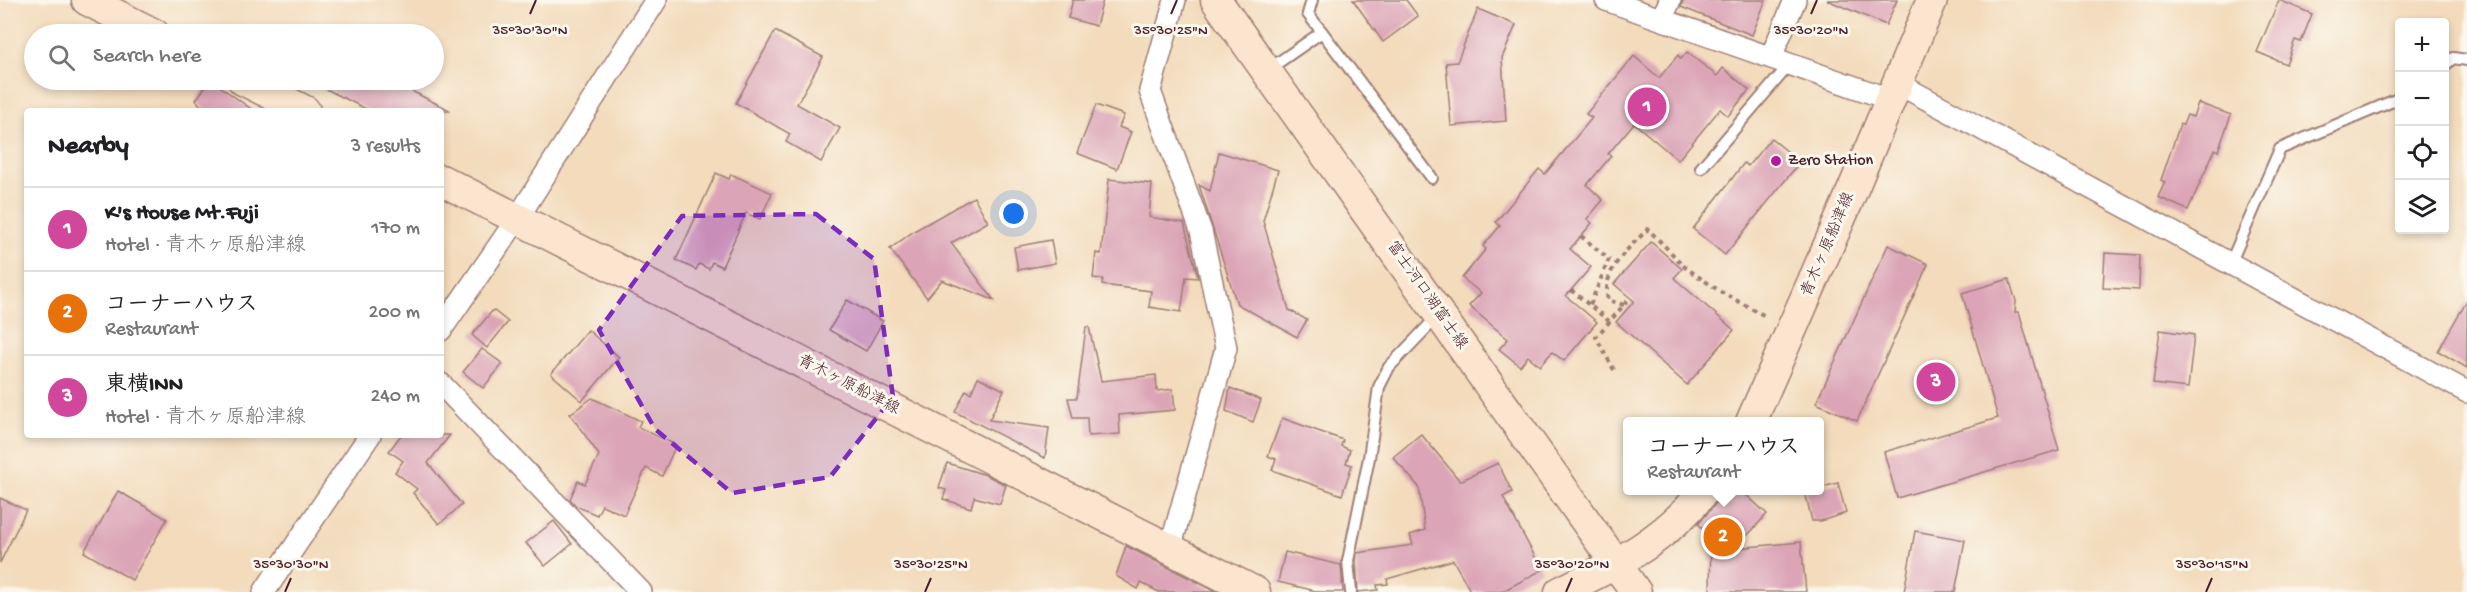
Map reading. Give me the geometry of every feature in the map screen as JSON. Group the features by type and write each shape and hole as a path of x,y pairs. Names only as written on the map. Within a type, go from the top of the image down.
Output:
{"main road":[{"path":"87,0 134,24"},
{"name":"富士河口湖富士線","path":"1216,0 1636,592"},
{"name":"青木ヶ原船津線","path":"1753,417 1793,329 1932,0"},
{"path":"263,90 299,108"},
{"name":"青木ヶ原船津線","path":"444,182 1255,592"},
{"path":"1560,592 1616,564 1667,532 1700,495"}],"street":[{"path":"444,326 516,219 656,0"},
{"path":"1170,549 1226,348 1201,231 1150,92 1175,0"},
{"path":"1606,0 1666,10 1780,61 1893,91 2230,264 2467,392"},
{"path":"1780,61 1796,0"},
{"path":"444,387 641,592"},
{"path":"264,592 368,438"}],"lane":[{"path":"1312,0 1308,14 1432,178"},
{"path":"1266,71 1322,32"},
{"path":"2449,62 2453,58 2467,60"},
{"path":"1701,168 1780,61"},
{"path":"2230,264 2280,149 2395,100"},
{"path":"1351,592 1348,561 1369,458 1379,387 1389,368 1439,315"}],"path":[{"path":"1623,305 1608,300 1605,290 1618,259 1648,229 1686,268 1721,292 1793,329"},
{"path":"1581,236 1609,259 1590,305"},
{"path":"1571,290 1609,321"},
{"path":"1614,370 1596,337 1630,298"}],"highlighted area":[{"path":"816,214 874,259 893,397 830,477 732,493 655,429 599,330 682,216"}],"building":[{"path":"1073,0 1103,0 1096,26 1068,18"},
{"path":"1353,0 1406,0 1418,16 1383,42"},
{"path":"1683,0 1766,0 1752,35 1681,7"},
{"path":"1827,0 1897,0 1886,25"},
{"path":"2279,0 2312,14 2301,42 2295,40 2286,64 2257,52"},
{"path":"1478,9 1516,25 1502,58 1506,121 1451,126 1446,63 1457,62"},
{"path":"775,31 823,57 797,104 840,128 821,162 786,142 790,134 736,103"},
{"path":"1687,52 1717,76 1723,68 1749,90 1728,116 1720,109 1678,160 1634,123 1608,154 1611,156 1587,185 1603,200 1587,219 1592,223 1570,249 1591,267 1566,296 1597,322 1564,361 1552,352 1540,366 1528,356 1520,366 1499,349 1508,339 1469,306 1481,293 1462,278 1486,249 1483,246 1500,226 1496,222 1539,169 1545,174 1592,118 1586,114 1634,56 1659,78 1678,55 1681,59"},
{"path":"203,90 225,90 250,108 203,108 196,100"},
{"path":"328,90 410,90 451,111 444,111 444,108 364,108"},
{"path":"2198,103 2231,115 2218,151 2215,149 2188,210 2158,197 2165,182 2161,180 2180,124 2183,125 2187,115 2193,117"},
{"path":"1096,105 1124,115 1119,127 1131,132 1117,169 1077,153"},
{"path":"1771,138 1800,162 1725,255 1693,229 1744,163 1748,166"},
{"path":"1219,152 1278,170 1263,221 1289,310 1307,320 1297,337 1237,304 1199,185 1210,191"},
{"path":"716,173 729,179 731,174 772,193 760,219 746,213 722,267 712,262 709,269 699,264 696,270 676,260"},
{"path":"1109,179 1152,184 1149,217 1184,223 1198,278 1186,277 1181,312 1149,307 1151,291 1102,285 1103,279 1093,278 1096,253 1101,254"},
{"path":"974,197 988,222 951,243 994,300 942,280 927,298 890,249 914,231"},
{"path":"1051,240 1055,263 1018,270 1014,247"},
{"path":"1651,242 1682,269 1674,278 1734,330 1687,385 1616,322 1634,301 1614,284"},
{"path":"1888,245 1928,264 1857,421 1816,403"},
{"path":"2105,253 2140,255 2139,290 2103,288"},
{"path":"2009,279 2016,301 2015,312 2019,312 2059,450 1897,498 1884,452 1998,418 1962,293"},
{"path":"847,300 883,321 866,351 829,330"},
{"path":"2467,300 2467,368 2438,351"},
{"path":"493,310 508,322 487,348 472,335"},
{"path":"1086,327 1089,327 1101,381 1156,375 1157,391 1173,389 1175,410 1119,415 1120,434 1088,436 1087,418 1073,418 1068,398 1077,398"},
{"path":"588,330 619,357 582,401 551,374"},
{"path":"2160,330 2194,335 2188,388 2153,384"},
{"path":"482,349 503,364 483,388 463,372"},
{"path":"978,377 1004,390 989,420 1049,428 1045,458 955,412 966,390 971,393"},
{"path":"1230,388 1261,400 1253,422 1226,411"},
{"path":"592,398 641,421 638,427 676,445 662,476 646,468 624,515 602,505 597,515 576,506 570,499 578,481 585,484 599,455 570,414"},
{"path":"1282,418 1343,440 1341,446 1350,450 1346,463 1352,465 1342,495 1272,470 1276,459 1268,456"},
{"path":"1421,434 1460,481 1498,463 1512,492 1503,497 1542,570 1501,592 1471,592 1453,560 1387,579 1388,584 1377,585 1378,590 1358,592 1357,553 1413,545 1410,535 1425,530 1419,487 1393,457"},
{"path":"444,435 450,435 428,463 462,505 439,524 413,493 417,489 395,472 403,461 389,451 399,438 444,438"},
{"path":"947,463 986,475 1006,485 1000,504 974,497 971,508 943,499 946,490 939,488"},
{"path":"1838,483 1846,513 1821,521 1812,521 1806,495 1824,495 1824,487"},
{"path":"118,491 167,519 132,580 84,552"},
{"path":"1723,495 1746,495 1767,514 1736,548 1801,542 1806,592 1710,592 1711,535 1698,524"},
{"path":"0,498 26,510 0,563"},
{"path":"554,521 572,544 545,566 526,543"},
{"path":"1915,531 1965,540 1955,592 1904,592"},
{"path":"1126,546 1217,592 1159,592 1141,583 1138,589 1116,576"},
{"path":"1285,552 1341,565 1343,592 1320,592 1278,582"}],"place":[{"name":"K's House Mt.Fuji","path":"1647,107"},
{"name":"Zero Station","path":"1776,161"},
{"name":"東横INN","path":"1936,382"},
{"name":"コーナーハウス","path":"1723,537"}]}
